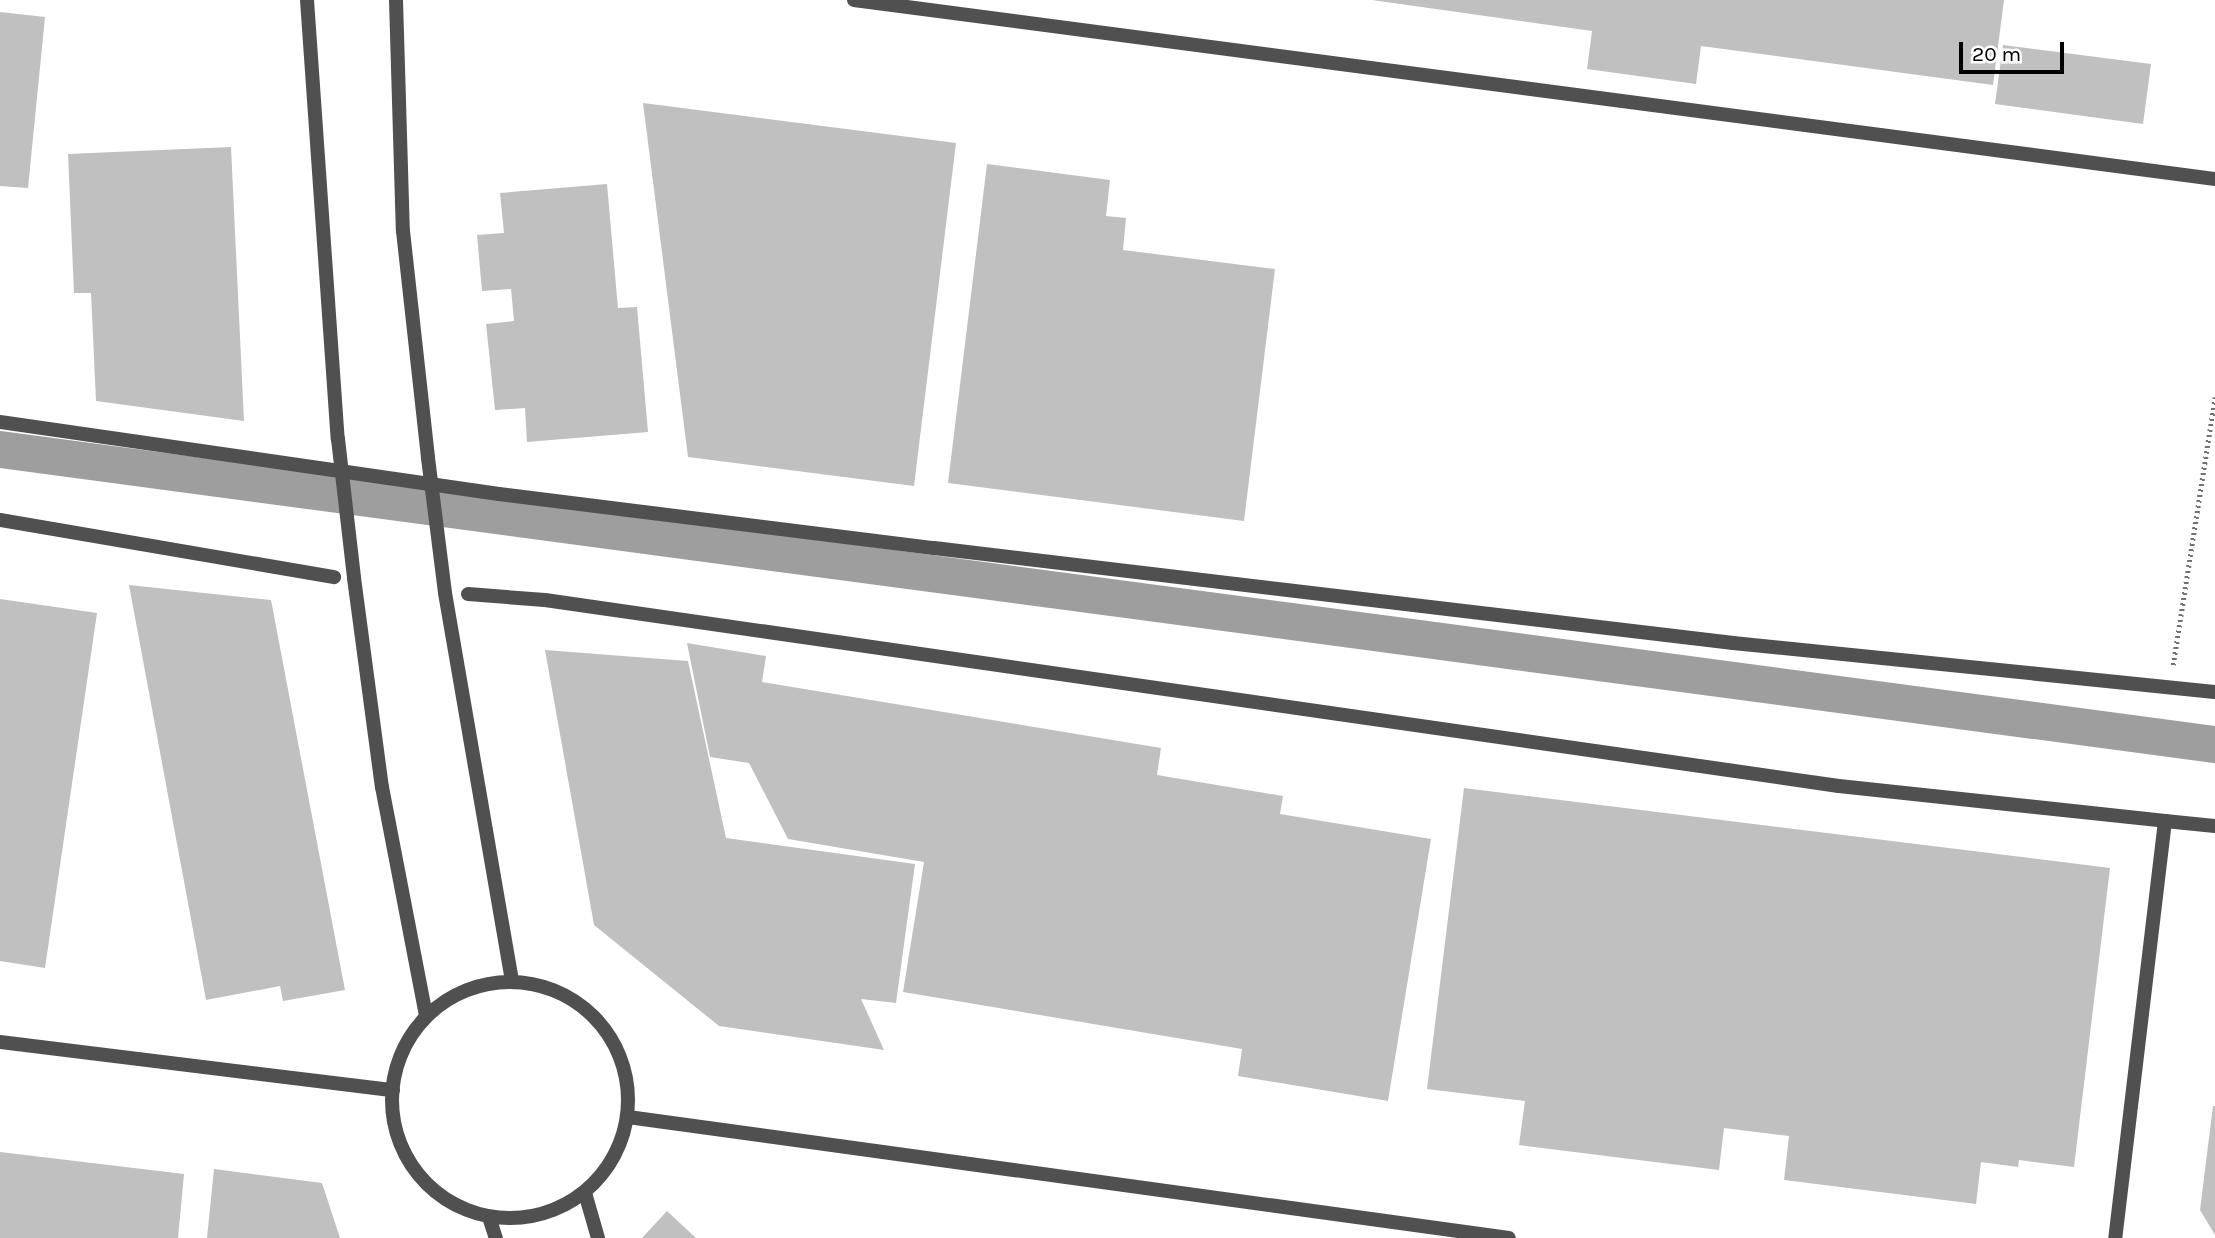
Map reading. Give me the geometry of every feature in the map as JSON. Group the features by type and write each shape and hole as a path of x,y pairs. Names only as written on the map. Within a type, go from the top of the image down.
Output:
{"street":[{"path":"307,0 338,439 354,578 382,788 426,1015"},
{"path":"396,0 403,231 428,458 445,593 512,981"},
{"path":"854,0 2215,179"},
{"path":"0,422 499,494 934,548 1733,643 2169,685 2215,692"},
{"path":"0,520 334,577"},
{"path":"468,594 545,600 1839,786 2215,826"},
{"path":"2115,1238 2165,821"},
{"path":"512,981 551,989 575,1002 613,1039 628,1077 628,1117 611,1163 585,1193 539,1215 489,1217 457,1206 430,1188 409,1162 396,1132 393,1090 395,1069 407,1040 426,1015 466,989 512,981"},
{"path":"0,1042 393,1090"},
{"path":"628,1117 1509,1238"},
{"path":"585,1193 597,1238"},
{"path":"489,1217 496,1238"}],"path":[{"path":"2169,685 2215,397"}],"building":[{"path":"1372,0 2004,0 1993,85 1701,46 1696,84 1587,69 1592,31"},
{"path":"0,12 45,17 28,188 0,186"},
{"path":"2003,45 2151,64 2143,124 1995,104"},
{"path":"643,103 956,143 914,486 688,457"},
{"path":"231,147 244,421 96,401 91,293 74,293 68,154"},
{"path":"987,164 1110,180 1106,216 1126,218 1123,250 1275,269 1244,521 948,483"},
{"path":"607,184 618,308 637,307 648,432 527,442 525,408 495,410 486,324 514,321 511,289 482,291 477,235 504,233 500,193"},
{"path":"129,585 271,600 345,990 283,1001 280,986 206,1000"},
{"path":"0,599 97,613 45,968 0,961"},
{"path":"687,643 766,656 762,682 1161,748 1157,775 1283,796 1280,814 1431,839 1388,1101 1238,1076 1242,1049 903,992 924,862 788,839 749,763 710,757"},
{"path":"545,650 688,661 726,838 915,864 896,1003 861,999 884,1050 719,1026 594,925"},
{"path":"1464,788 2110,868 2074,1167 2019,1160 2018,1167 1981,1162 1976,1204 1784,1180 1789,1136 1724,1128 1719,1170 1519,1145 1525,1101 1427,1089"},
{"path":"2215,1106 2215,1235 2200,1210"},
{"path":"0,1152 184,1174 178,1238 0,1238"},
{"path":"214,1169 322,1183 340,1238 207,1238"},
{"path":"667,1211 696,1238 642,1238"}],"waterway":[{"path":"0,449 2215,744"}]}
